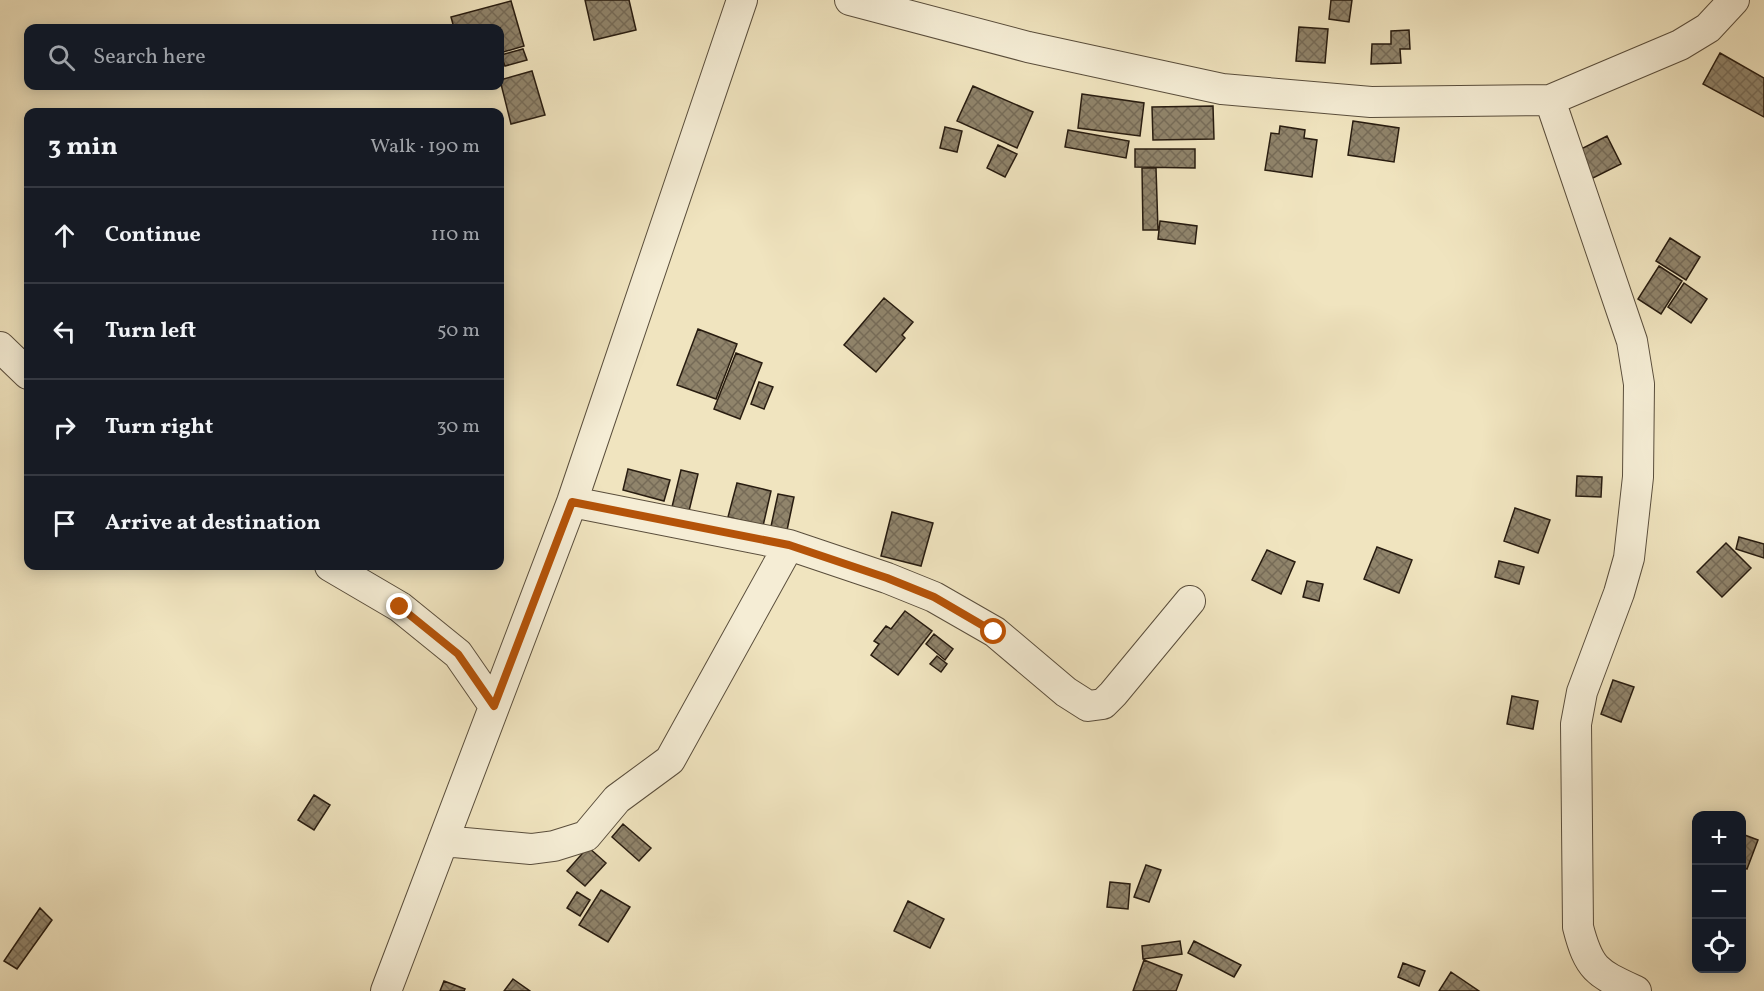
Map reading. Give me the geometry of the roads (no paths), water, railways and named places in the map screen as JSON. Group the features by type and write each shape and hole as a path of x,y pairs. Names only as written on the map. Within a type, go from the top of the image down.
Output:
{"street":[{"path":"386,991 572,502 742,0"},
{"path":"850,0 1028,47 1222,89 1371,102 1550,100 1680,45 1708,28 1734,0"},
{"path":"1550,100 1632,341 1639,384 1638,477 1629,558 1619,593 1582,692 1576,724 1578,927 1584,953 1602,975 1635,991"},
{"path":"0,348 24,370"},
{"path":"572,502 789,545 887,578 934,597 994,632 1066,692 1088,706 1103,704 1113,694 1190,601"},
{"path":"443,842 531,849 554,846 586,836 617,798 670,760 789,545"},
{"path":"337,570 400,607 458,654 494,706"}]}
